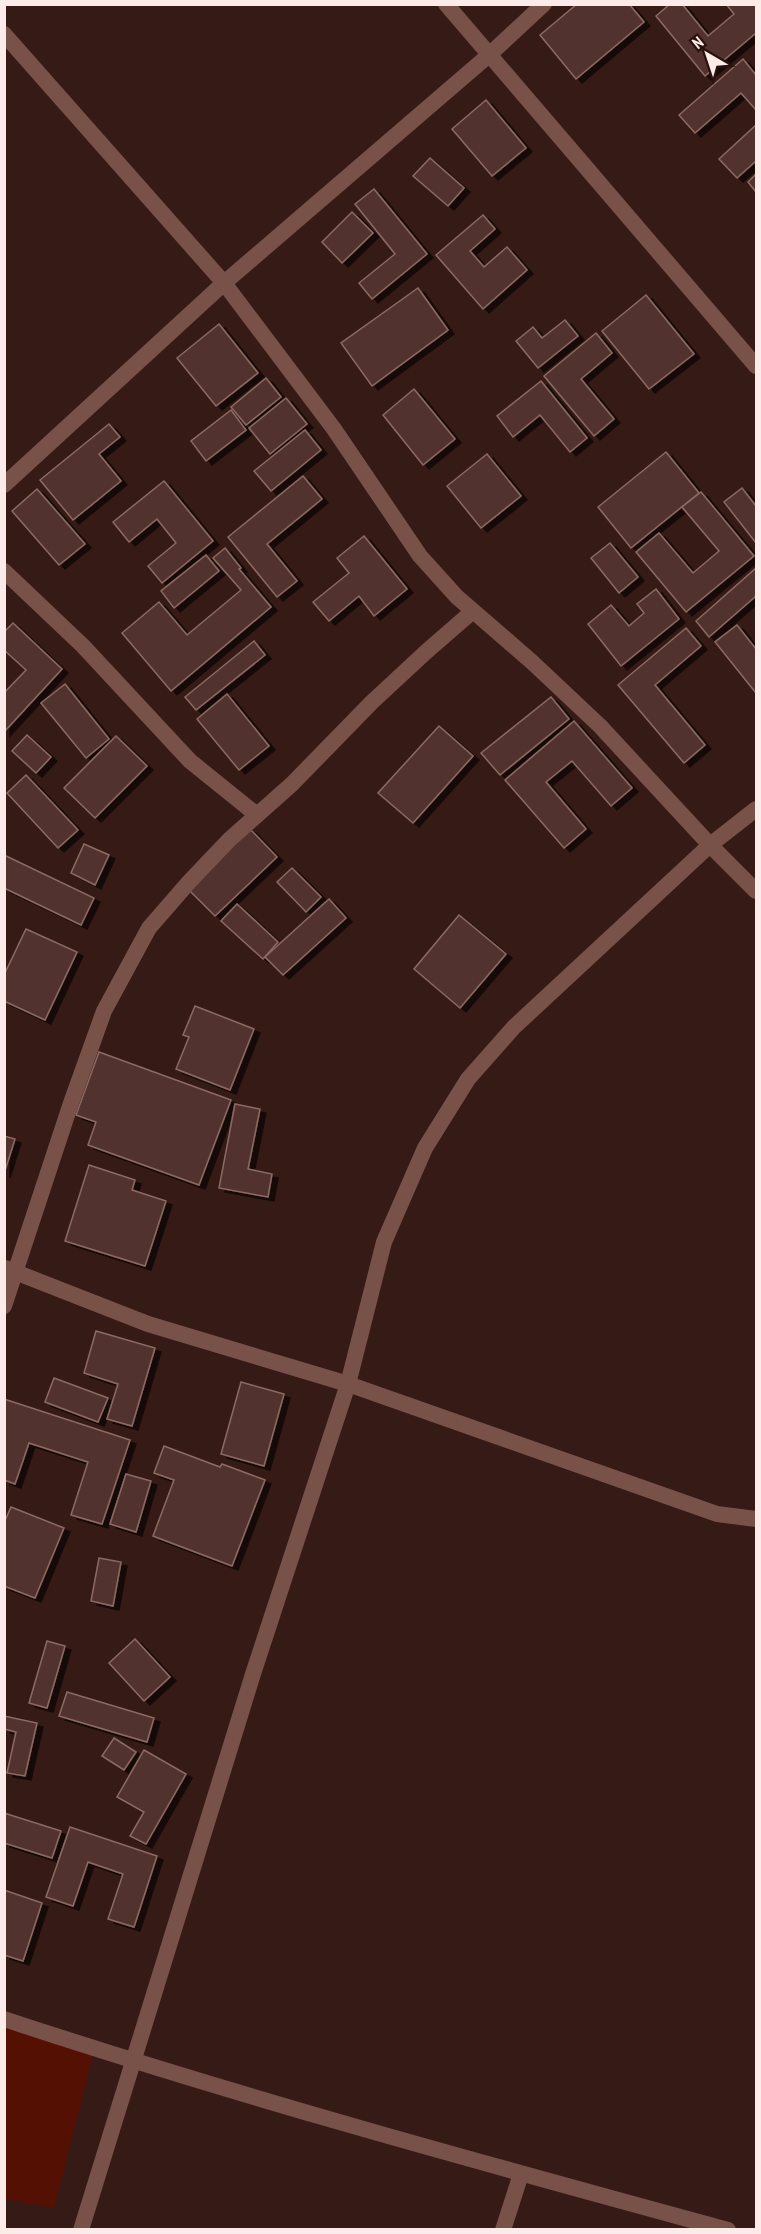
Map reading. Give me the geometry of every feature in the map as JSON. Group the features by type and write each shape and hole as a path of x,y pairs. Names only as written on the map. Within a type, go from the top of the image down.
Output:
{"street":[{"path":"446,4 756,366"},
{"path":"4,485 224,283 489,55 544,4"},
{"path":"4,34 224,283 334,429 420,556 457,597 532,662 600,726 710,845 756,891"},
{"path":"4,572 83,646 190,761 257,815"},
{"path":"4,1306 10,1269 104,1011 149,928 229,840 292,784 419,658 473,611"},
{"path":"81,2229 253,1674 348,1384 384,1242 425,1148 468,1079 514,1027 710,845 756,808"},
{"path":"10,1269 148,1324 348,1384 717,1514 756,1519"},
{"path":"4,2019 134,2062 521,2174 728,2229"},
{"path":"503,2229 521,2174"}],"shaded area":[{"path":"4,2016 96,2043 54,2208 5,2199"}],"building":[{"path":"577,4 629,4 644,22 576,79 540,35"},
{"path":"670,4 682,4 708,36 734,14 726,4 756,4 756,33 705,76 656,16"},
{"path":"743,59 756,75 756,110 741,93 695,133 679,115"},
{"path":"486,100 526,148 492,176 452,129"},
{"path":"756,125 756,161 737,178 719,159"},
{"path":"430,158 464,188 448,206 413,176"},
{"path":"756,174 756,192 748,182"},
{"path":"374,189 427,254 372,299 359,283 395,254 355,204"},
{"path":"352,212 373,233 342,263 322,242"},
{"path":"483,215 495,229 470,251 484,267 507,247 527,270 483,309 436,255"},
{"path":"418,288 448,330 372,386 341,343"},
{"path":"646,295 694,354 649,389 602,331"},
{"path":"565,320 578,336 538,368 516,341 533,327 542,338"},
{"path":"219,324 258,373 216,406 177,358"},
{"path":"596,333 612,353 581,379 614,419 594,436 544,376"},
{"path":"266,378 281,397 246,425 231,407"},
{"path":"541,381 587,438 570,452 540,415 513,437 497,416"},
{"path":"414,389 455,439 423,465 383,415"},
{"path":"286,398 307,424 270,454 249,428"},
{"path":"231,410 246,430 206,461 191,441"},
{"path":"109,424 120,437 99,454 121,481 73,520 40,480"},
{"path":"305,430 321,450 271,491 254,471"},
{"path":"666,452 699,493 631,548 598,507"},
{"path":"487,454 521,496 481,528 447,486"},
{"path":"303,476 322,499 267,544 297,581 277,597 228,537"},
{"path":"164,481 213,541 162,583 148,566 176,543 157,519 129,542 113,522"},
{"path":"742,488 756,506 756,543 724,502"},
{"path":"37,489 85,544 59,565 12,511"},
{"path":"701,492 754,556 686,612 636,552 659,533 693,573 719,551 682,507"},
{"path":"364,536 407,589 374,616 359,596 329,621 313,602 349,573 337,558"},
{"path":"610,543 638,577 619,593 591,558"},
{"path":"225,548 241,568 239,569 271,607 171,691 122,633 159,602 187,635 241,590 213,558"},
{"path":"206,555 219,571 174,608 161,591"},
{"path":"756,568 756,596 709,637 696,621"},
{"path":"656,589 679,619 621,666 588,624 611,605 629,626 644,613 637,604"},
{"path":"13,623 62,669 4,732 4,693 26,670 4,650 4,632"},
{"path":"737,625 756,649 756,693 715,642"},
{"path":"686,628 701,646 655,685 705,745 684,763 618,685"},
{"path":"254,641 265,655 196,710 185,697"},
{"path":"65,684 109,739 86,758 41,703"},
{"path":"227,694 269,746 239,770 197,719"},
{"path":"551,697 569,719 500,775 481,753"},
{"path":"574,721 632,788 611,806 572,761 546,782 586,829 564,848 505,780"},
{"path":"439,726 473,756 413,823 378,793"},
{"path":"27,735 51,757 36,773 12,751"},
{"path":"116,736 147,766 95,818 64,788"},
{"path":"26,775 78,830 58,848 7,793"},
{"path":"250,829 277,857 215,916 187,888"},
{"path":"84,844 109,855 95,885 71,873"},
{"path":"4,855 94,898 81,925 4,888"},
{"path":"292,868 321,897 306,912 277,882"},
{"path":"329,899 346,918 283,975 265,957"},
{"path":"237,904 278,942 263,959 221,921"},
{"path":"459,915 506,954 460,1008 414,969"},
{"path":"26,929 77,952 45,1020 4,1001 4,975"},
{"path":"195,1006 254,1029 230,1090 176,1069 189,1037 183,1035"},
{"path":"99,1052 231,1100 199,1185 88,1145 96,1122 76,1115"},
{"path":"235,1104 260,1109 248,1169 272,1174 268,1197 219,1188"},
{"path":"4,1136 15,1139 4,1174"},
{"path":"89,1165 135,1180 132,1190 166,1201 145,1266 65,1241"},
{"path":"96,1331 155,1348 132,1426 107,1419 118,1384 84,1373"},
{"path":"54,1378 108,1398 98,1422 45,1402"},
{"path":"241,1382 284,1394 264,1466 221,1454"},
{"path":"4,1399 130,1440 102,1524 71,1515 88,1462 29,1443 15,1484 4,1480"},
{"path":"164,1446 220,1467 222,1464 265,1480 232,1566 153,1536 174,1480 154,1473"},
{"path":"126,1474 151,1481 136,1532 110,1524"},
{"path":"11,1507 64,1528 35,1598 4,1586 4,1523"},
{"path":"99,1558 121,1562 113,1606 91,1601"},
{"path":"135,1639 170,1677 144,1701 109,1663"},
{"path":"47,1641 65,1646 47,1708 29,1703"},
{"path":"67,1692 154,1718 147,1742 59,1716"},
{"path":"4,1716 37,1723 25,1776 7,1773 16,1732 4,1729"},
{"path":"114,1738 136,1752 124,1770 102,1756"},
{"path":"144,1750 186,1774 146,1844 130,1836 144,1812 117,1797"},
{"path":"4,1813 61,1831 52,1858 4,1843"},
{"path":"70,1827 157,1856 134,1927 108,1919 123,1874 88,1862 73,1906 46,1897"},
{"path":"4,1890 42,1903 23,1961 4,1955"}]}
